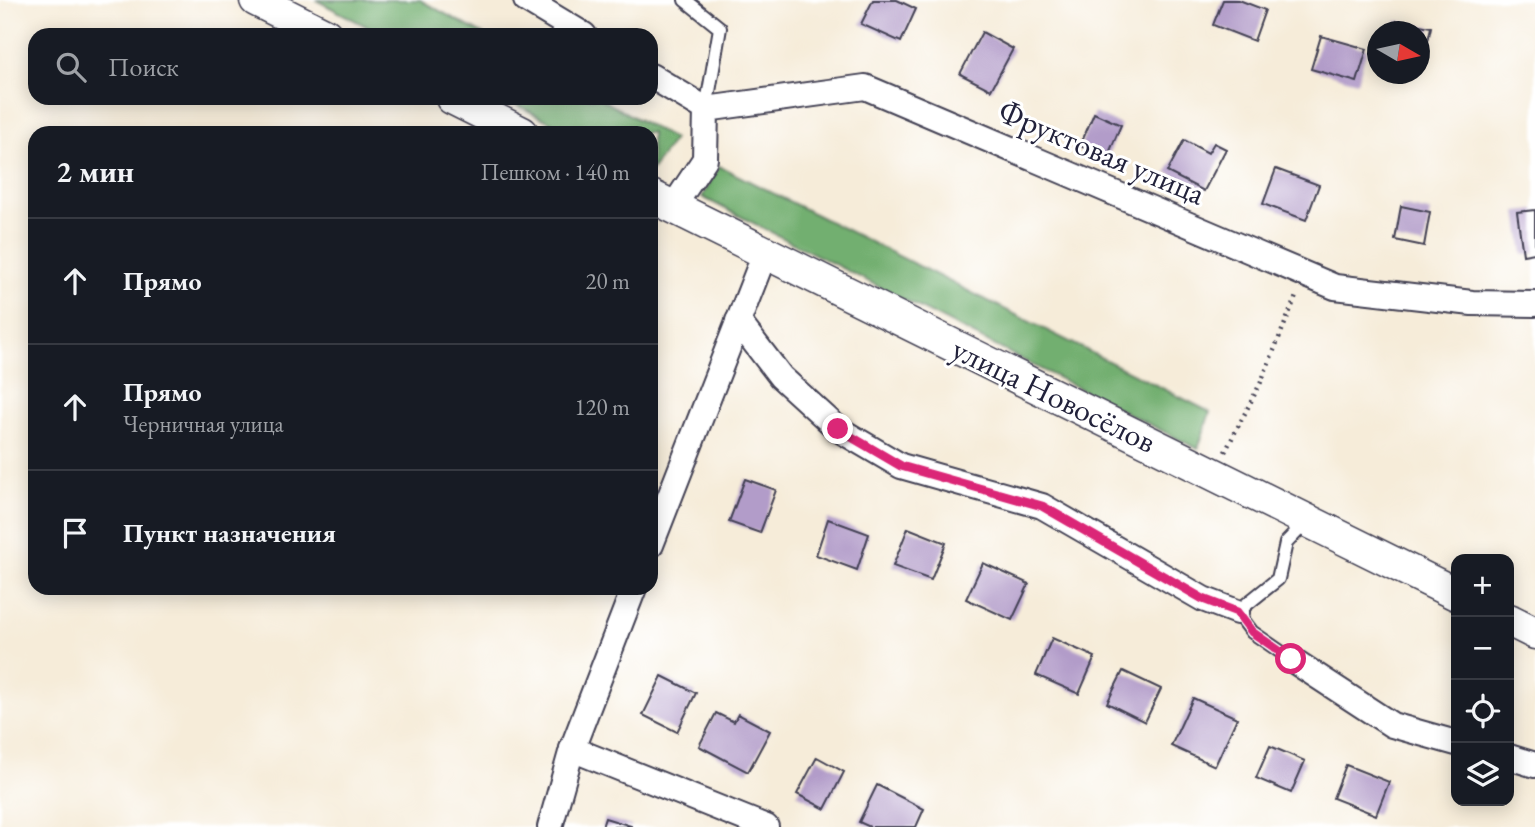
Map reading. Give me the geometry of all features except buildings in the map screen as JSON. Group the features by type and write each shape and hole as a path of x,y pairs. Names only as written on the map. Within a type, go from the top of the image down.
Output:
{"street":[{"path":"256,0 312,28"},
{"path":"526,0 572,28"},
{"path":"658,80 706,109 705,159 662,202"},
{"name":"Фруктовая улица","path":"706,109 865,87 1335,287 1472,303 1535,304"},
{"path":"466,105 508,126"},
{"name":"улица Новосёлов","path":"662,202 1451,592"},
{"path":"658,527 765,253"},
{"path":"738,321 781,377 838,429 890,460 901,466 1042,506 1203,599 1237,612"},
{"path":"550,827 572,749 631,595"},
{"path":"1514,622 1535,633"},
{"path":"1291,659 1392,725 1451,742"},
{"path":"572,749 766,827"},
{"path":"1514,759 1535,765"}],"lane":[{"path":"685,0 720,28 706,109"},
{"path":"1291,659 1252,632 1237,612 1278,579 1286,543 1307,520"}],"path":[{"path":"1213,474 1261,382 1305,274"}],"green space":[{"path":"316,0 420,0 471,28 370,28"},
{"path":"517,105 612,105 650,126 558,126"},
{"path":"658,130 674,139 658,161"},
{"path":"719,166 1210,412 1198,449 702,197"}],"route":[{"path":"838,429 901,466 1042,506 1203,599 1237,612 1252,632 1291,659"}]}
